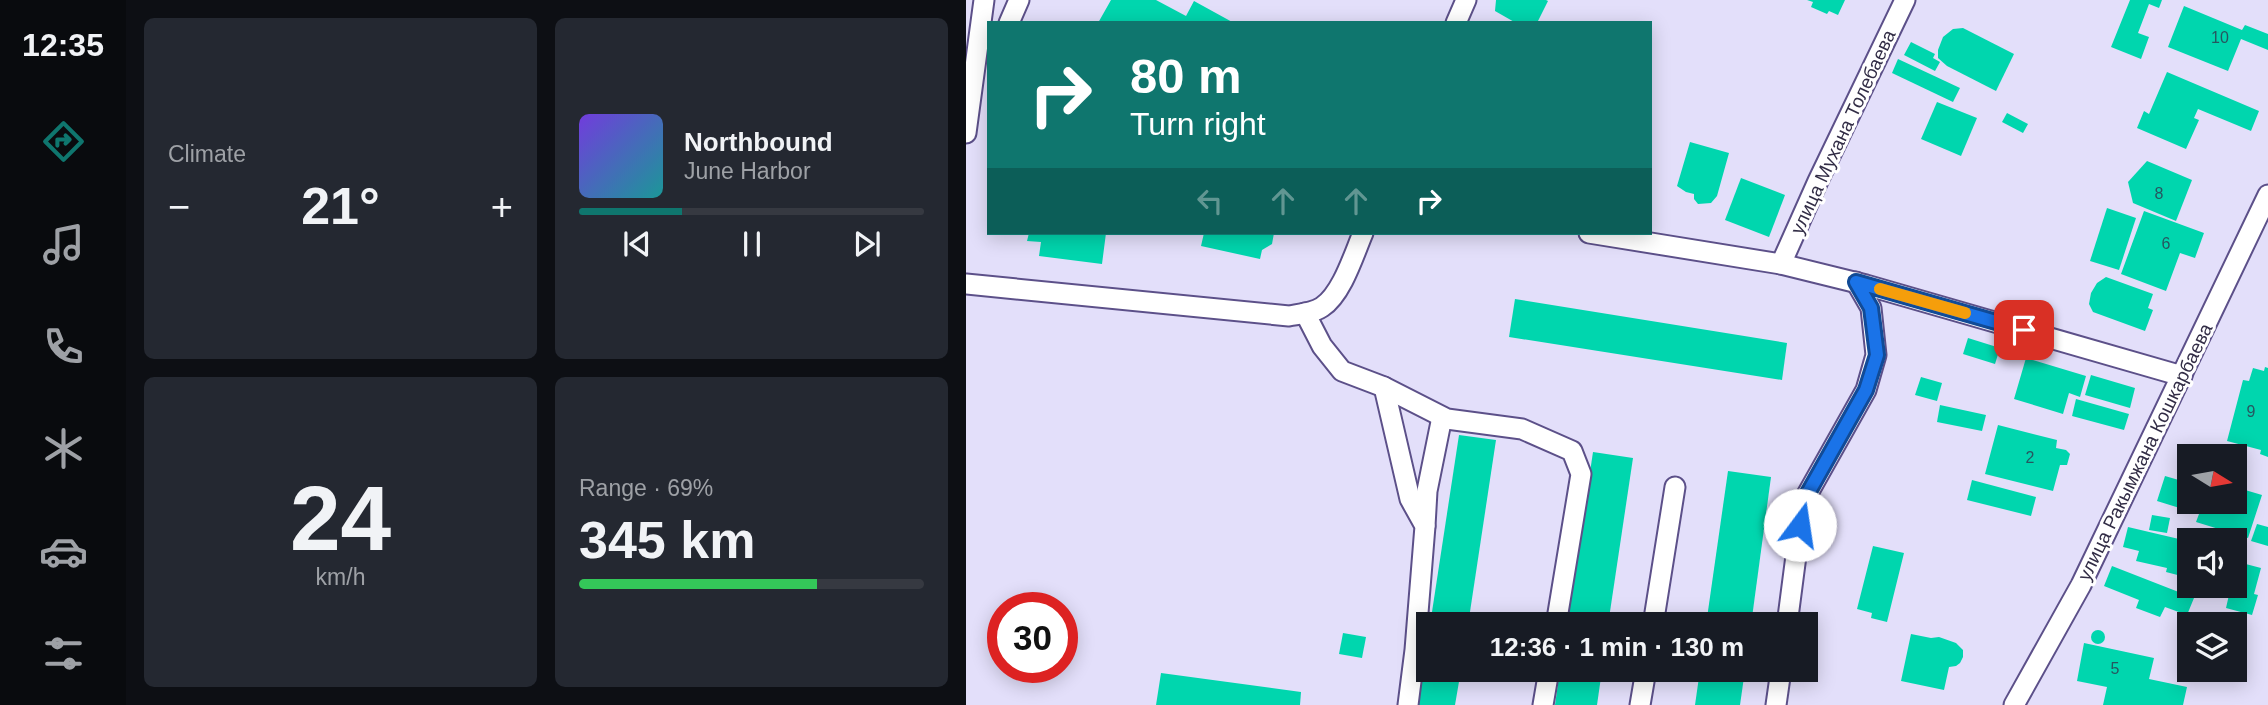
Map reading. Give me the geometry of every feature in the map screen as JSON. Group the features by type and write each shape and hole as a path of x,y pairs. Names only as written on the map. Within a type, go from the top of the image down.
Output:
{"street":[{"path":"966,133 984,0"},
{"path":"1010,21 1020,0"},
{"path":"1457,21 1466,0"},
{"name":"улица Мухана Толебаева","path":"1781,264 1905,0"},
{"path":"971,100 987,68"},
{"name":"улица Ракымжана Кошкарбаева","path":"2014,705 2081,585 2268,195"},
{"path":"966,284 1289,316 1324,306 1340,286 1362,235"},
{"path":"1602,235 1781,264 1856,282 2182,376"},
{"path":"1789,612 1803,502 1866,390 1877,355 1871,308 1856,282"},
{"path":"1305,313 1322,346 1342,371 1384,387 1447,419 1522,429 1572,452 1581,474 1558,612"},
{"path":"1384,387 1410,499 1424,526"},
{"path":"1408,705 1415,650 1427,491 1442,417"},
{"path":"1655,612 1675,487"},
{"path":"1544,705 1547,682"},
{"path":"1640,705 1644,682"},
{"path":"1776,705 1779,682"}],"building":[{"path":"1111,0 1156,0 1186,16 1194,1 1230,21 1099,21"},
{"path":"1496,0 1548,1 1538,21 1512,21 1495,11"},
{"path":"1807,0 1845,0 1838,15 1829,11 1827,14 1811,7 1813,2"},
{"path":"2130,0 2162,0 2159,8 2149,4 2138,33 2149,37 2141,59 2111,47"},
{"path":"2184,6 2242,30 2245,25 2268,34 2268,50 2241,39 2228,71 2168,47"},
{"path":"1963,28 2014,54 1996,91 1947,66 1938,58 1943,37 1953,29"},
{"path":"1911,42 1935,54 1933,58 1940,62 1935,71 1904,55"},
{"path":"1898,59 1960,88 1953,102 1892,73"},
{"path":"2167,72 2259,111 2251,131 2198,109 2194,118 2199,120 2186,149 2137,128 2144,111 2149,114"},
{"path":"1937,102 1977,118 1961,156 1921,139"},
{"path":"2007,113 2028,124 2023,133 2002,122"},
{"path":"1690,142 1729,153 1717,196 1711,203 1698,204 1694,194 1677,186"},
{"path":"2147,161 2192,180 2176,221 2133,203 2128,182"},
{"path":"1741,178 1785,195 1769,237 1725,220"},
{"path":"2107,208 2136,218 2119,270 2090,261"},
{"path":"2144,211 2204,233 2195,258 2180,253 2166,291 2121,274"},
{"path":"1028,235 1106,235 1102,264 1039,256 1041,242 1027,241"},
{"path":"1204,235 1274,235 1272,244 1262,250 1260,259 1201,246"},
{"path":"2106,277 2153,294 2148,308 2153,310 2145,331 2093,312 2089,304 2091,293 2097,283"},
{"path":"1515,299 1787,343 1782,380 1509,337"},
{"path":"1968,338 2000,348 1995,364 1963,354"},
{"path":"2026,358 2086,376 2080,397 2069,393 2063,414 2014,399"},
{"path":"2265,367 2268,368 2268,457 2260,454 2261,450 2247,446 2247,444 2227,441 2243,380 2249,381 2253,368 2264,371"},
{"path":"2091,375 2135,388 2130,408 2085,395"},
{"path":"1921,377 1942,383 1937,401 1915,395"},
{"path":"2076,399 2129,414 2124,430 2072,416"},
{"path":"1940,405 1986,415 1982,431 1937,422"},
{"path":"1998,425 2057,440 2056,448 2066,450 2070,454 2067,465 2060,465 2053,491 1985,474"},
{"path":"1459,435 1496,440 1470,612 1432,612"},
{"path":"1593,452 1633,458 1610,612 1569,612"},
{"path":"1728,471 1771,477 1753,612 1708,612"},
{"path":"2165,476 2177,480 2177,507 2157,501"},
{"path":"1972,480 2036,497 2031,516 1967,500"},
{"path":"2247,491 2262,495 2248,538 2247,528 2216,528 2196,522 2199,514 2247,514"},
{"path":"2152,515 2170,518 2167,533 2149,530"},
{"path":"2257,524 2268,527 2268,546 2251,541"},
{"path":"2128,527 2177,539 2177,575 2166,572 2167,568 2136,561 2139,551 2123,547"},
{"path":"1873,546 1904,553 1887,622 1871,618 1872,613 1857,609"},
{"path":"2247,564 2261,568 2254,594 2258,595 2252,615 2226,608 2228,598 2247,598"},
{"path":"2112,566 2177,591 2177,598 2194,598 2188,612 2165,607 2160,617 2136,608 2139,600 2104,586"},
{"path":"2098,630 2103,632 2103,642 2098,644 2093,642 2091,637 2093,632"},
{"path":"1343,633 1366,637 1362,658 1339,654"},
{"path":"1911,634 1939,637 1956,643 1963,650 1960,663 1949,667 1944,690 1901,681"},
{"path":"2084,643 2154,658 2149,679 2187,687 2183,705 2103,705 2107,687 2077,681"},
{"path":"1161,673 1301,692 1300,705 1156,705"},
{"path":"1421,682 1459,682 1455,705 1418,705"},
{"path":"1558,682 1600,682 1597,705 1555,705"},
{"path":"1698,682 1743,682 1740,705 1695,705"}],"slow traffic":[{"path":"1880,289 1965,313"}],"route":[{"path":"1800,525 1803,502 1866,390 1877,355 1871,308 1856,282 2024,330"}]}
